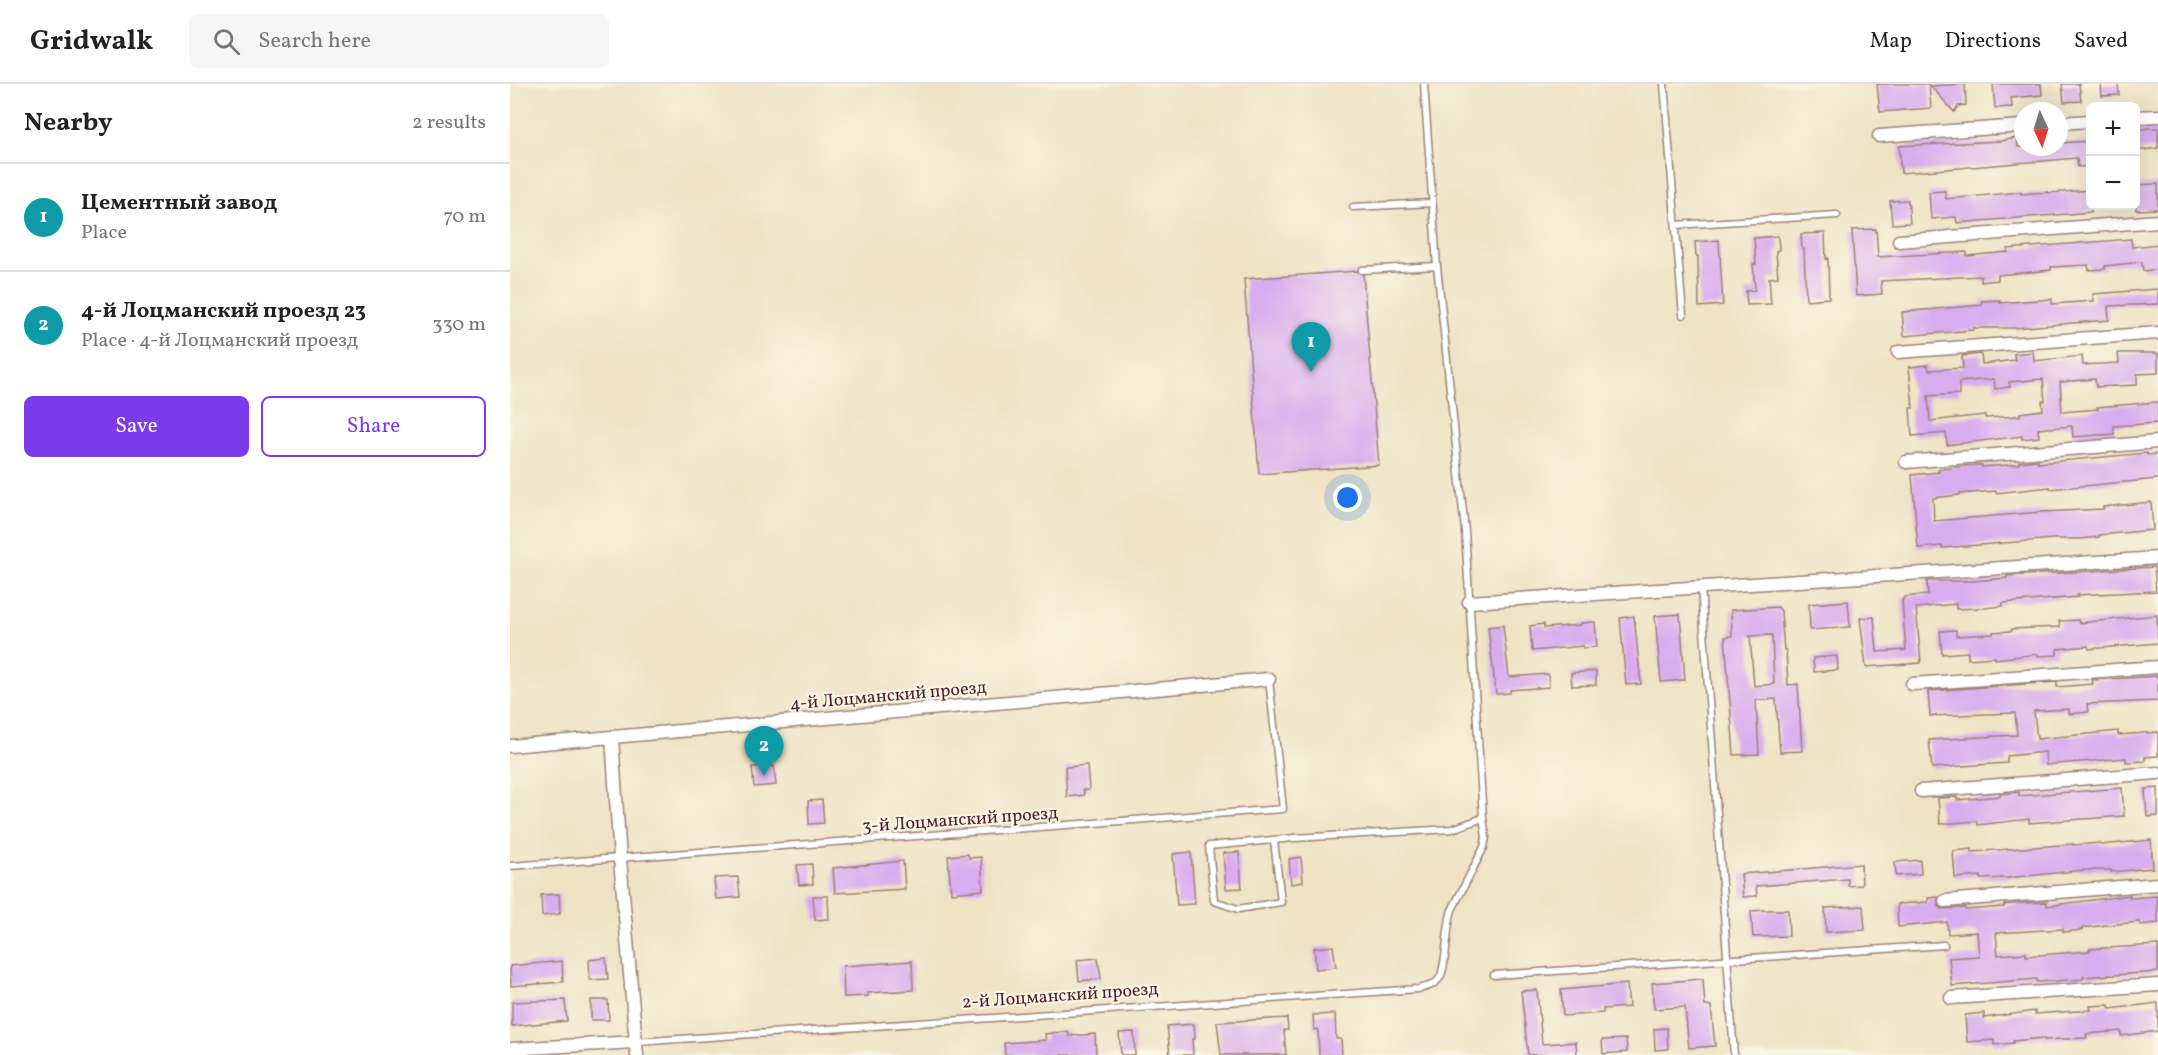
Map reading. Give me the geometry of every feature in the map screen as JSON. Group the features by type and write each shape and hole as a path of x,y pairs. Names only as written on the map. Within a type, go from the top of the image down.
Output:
{"street":[{"path":"2140,117 2158,116"},
{"path":"2068,122 2086,121"},
{"path":"1879,136 2014,127"},
{"path":"1899,241 2158,221"},
{"path":"1898,352 2158,333"},
{"path":"1906,462 2158,442"},
{"path":"1469,602 2158,558"},
{"path":"1912,684 2158,667"},
{"name":"4-й Лоцманский проезд","path":"510,746 1269,679"},
{"path":"612,737 637,1055"},
{"path":"1921,791 2158,773"},
{"path":"1945,901 2158,884"},
{"path":"1951,998 2158,985"},
{"name":"2-й Лоцманский проезд","path":"510,1049 636,1042"}],"lane":[{"name":"2-й Лоцманский проезд","path":"636,1042 1424,988 1440,978 1452,910 1486,842 1465,531 1437,266 1424,84"},
{"path":"1664,84 1683,315"},
{"path":"1353,207 1432,203"},
{"path":"1676,225 1837,215"},
{"path":"1362,270 1437,266"},
{"path":"1701,586 1734,1055"},
{"name":"3-й Лоцманский проезд","path":"510,866 1283,809 1269,679"},
{"path":"1274,840 1281,902 1238,909 1214,901 1209,846 1274,840 1452,830 1483,818"},
{"path":"1494,975 1944,945"}],"building":[{"path":"1877,84 1929,84 1931,108 1880,112"},
{"path":"1965,84 1966,105 1958,106 1954,112 1931,86"},
{"path":"1993,84 2041,84 2042,95 2011,98 2012,107 1995,108"},
{"path":"2062,84 2079,84 2081,101 2064,102"},
{"path":"2101,84 2118,84 2119,95 2102,96"},
{"path":"2158,128 2158,148 2140,150 2140,129"},
{"path":"2014,139 2014,156 2068,156 2068,142 2086,141 2086,166 2078,167 2077,158 1901,173 1899,146"},
{"path":"2158,184 2158,209 2140,210 2140,185"},
{"path":"2086,190 2086,210 2091,210 2091,212 1957,223 1956,217 1931,219 1929,192 1945,191 1946,199 2021,192 2021,194"},
{"path":"1908,200 1910,223 1892,224 1890,201"},
{"path":"1876,229 1878,257 1967,252 1967,256 2008,252 2008,249 2131,239 2132,247 2158,244 2158,269 2143,271 2142,262 2089,270 2088,265 2051,267 2051,270 1998,275 1998,280 1981,282 1981,276 1881,281 1882,294 1856,296 1852,230"},
{"path":"1825,233 1829,298 1806,300 1804,249 1802,249 1801,234"},
{"path":"1778,236 1779,250 1776,251 1778,277 1769,278 1771,304 1747,305 1746,291 1755,290 1754,238"},
{"path":"1719,240 1723,305 1699,307 1698,256 1696,256 1695,242"},
{"path":"1357,271 1363,275 1379,465 1259,474 1244,279"},
{"path":"2158,289 2158,304 2108,306 2109,320 2014,328 1973,328 1973,330 1904,336 1902,312 1982,305 1982,301 2000,300 2000,303 2052,299 2052,304 2094,301 2093,294"},
{"path":"2033,352 2034,361 2082,356 2083,365 2119,363 2118,353 2158,353 2158,373 2137,374 2137,385 2096,387 2095,379 2060,382 2062,412 2158,402 2158,423 2114,426 2114,434 2073,437 2072,426 2038,429 2039,437 2022,439 2022,436 1947,445 1946,433 1912,436 1910,408 1913,408 1909,367 1928,365 1929,370 1963,368 1962,356 1981,354 1982,364 2015,360 2014,354","holes":["1994,379 1995,389 2010,387 2009,382 2043,379 2045,401 2042,401 2043,410 2020,413 2020,416 1985,418 1985,415 1930,421 1928,396 1959,394 1959,382"]},
{"path":"2147,453 2147,455 2158,454 2158,479 1933,498 1934,521 2103,509 2103,507 2151,502 2153,530 2080,539 1918,548 1912,475 1963,466 1982,465 1982,467 2038,460 2038,463"},
{"path":"2154,567 2156,591 2077,595 2078,597 2003,603 2003,606 1984,608 1956,609 1956,604 1916,608 1921,663 1866,667 1860,618 1874,617 1877,652 1906,650 1902,601 1904,597 1928,595 1927,581 1973,581 2007,578 2007,576"},
{"path":"1848,601 1850,627 1810,630 1809,604"},
{"path":"1778,607 1781,611 1788,685 1798,684 1802,751 1780,752 1776,699 1756,700 1759,754 1734,755 1725,637 1732,636 1731,610","holes":["1772,635 1774,684 1754,686 1750,636"]},
{"path":"1680,614 1685,680 1661,682 1655,616"},
{"path":"2157,615 2158,643 2089,649 2088,646 2057,649 2057,655 2038,656 2038,654 1995,659 1995,657 1968,659 1968,652 1942,654 1940,631 1956,630 1956,636 1993,634 1993,632 2012,631 2012,629 2060,627 2059,621 2078,620 2079,623"},
{"path":"1634,616 1641,684 1626,685 1620,618"},
{"path":"1595,622 1597,647 1583,648 1583,646 1532,651 1530,626 1544,624 1544,628"},
{"path":"1503,625 1509,677 1548,674 1549,687 1510,690 1510,693 1496,694 1488,627"},
{"path":"1837,656 1838,670 1814,672 1813,658"},
{"path":"1596,671 1596,685 1572,686 1571,673"},
{"path":"2158,676 2158,701 2087,704 2088,712 2069,714 2069,709 2034,711 2037,739 2118,731 2118,735 2158,732 2158,756 2145,757 2145,761 2126,762 2126,758 2046,765 2045,752 2007,756 2007,763 1932,768 1929,740 2017,735 2015,713 1930,716 1928,691 2057,682 2057,687 2093,684 2092,680"},
{"path":"1087,765 1089,790 1083,790 1084,795 1067,797 1065,767"},
{"path":"774,766 776,785 754,787 752,767"},
{"path":"2122,788 2124,816 2029,823 2029,819 1978,825 1977,821 1940,824 1938,798 1957,797 1957,800 2019,792 2019,796"},
{"path":"2158,788 2158,816 2147,817 2145,789"},
{"path":"822,800 824,823 809,824 808,801"},
{"path":"2151,840 2153,868 2111,872 2111,870 2084,870 2007,878 1981,879 1981,876 1955,878 1953,851 1972,849 1972,852 2073,844 2100,843 2101,845"},
{"path":"1191,852 1195,904 1177,905 1173,854"},
{"path":"1239,852 1242,888 1226,889 1223,853"},
{"path":"968,854 969,858 981,857 983,890 951,893 948,856"},
{"path":"1301,857 1303,882 1291,884 1289,859"},
{"path":"1920,860 1921,874 1896,876 1895,862"},
{"path":"903,861 905,889 835,893 833,868"},
{"path":"812,864 813,884 799,885 797,865"},
{"path":"1861,864 1862,885 1848,886 1848,879 1756,886 1757,896 1743,897 1741,874"},
{"path":"738,877 740,897 716,899 714,878"},
{"path":"559,894 560,914 542,916 541,895"},
{"path":"2130,895 2130,898 2157,896 2158,923 2106,925 2063,932 2063,929 1996,933 1998,955 2026,953 2026,956 2158,945 2158,972 2083,977 2083,979 2037,982 2037,979 1952,986 1949,958 1979,956 1977,932 1948,934 1947,922 1898,927 1897,904 1928,902 1928,898 1938,897 1938,905 1942,909 1965,908 1965,910 2023,903 2047,902 2047,906"},
{"path":"813,896 828,896 829,919 815,920"},
{"path":"1863,906 1865,930 1826,932 1825,908"},
{"path":"1788,910 1789,936 1753,937 1751,911"},
{"path":"1333,946 1336,967 1316,969 1314,948"},
{"path":"606,958 608,979 590,980 589,960"},
{"path":"1098,958 1101,979 1079,981 1077,960"},
{"path":"562,961 563,982 511,986 510,966"},
{"path":"912,961 913,990 844,997 843,966"},
{"path":"1703,979 1705,1006 1711,1006 1715,1046 1689,1048 1685,1007 1654,1009 1652,983"},
{"path":"1627,984 1629,1007 1603,1009 1603,1013 1563,1016 1561,990"},
{"path":"1537,990 1542,1044 1576,1042 1577,1055 1528,1055 1521,991"},
{"path":"565,1000 567,1021 512,1026 512,1002"},
{"path":"591,1000 608,1000 609,1020 591,1020"},
{"path":"2158,1003 2158,1031 2121,1036 2121,1031 2086,1034 2087,1038 2044,1040 2044,1038 1994,1045 1994,1040 1967,1042 1965,1015 1984,1013 1984,1018 2035,1011 2035,1014 2091,1010 2090,1006 2109,1005 2110,1009"},
{"path":"1335,1014 1336,1039 1341,1039 1342,1055 1319,1055 1318,1029 1314,1030 1313,1015"},
{"path":"1287,1018 1288,1030 1284,1030 1286,1055 1221,1055 1217,1022"},
{"path":"1194,1024 1193,1055 1170,1055 1167,1026"},
{"path":"1667,1028 1668,1049 1655,1050 1654,1029"},
{"path":"1068,1031 1069,1036 1095,1034 1096,1055 1005,1055 1004,1043 1046,1040 1045,1034"},
{"path":"1134,1032 1135,1055 1121,1055 1119,1033"},
{"path":"1626,1039 1627,1052 1603,1054 1602,1040"}],"place":[{"name":"Цементный завод","path":"1311,372"},
{"name":"4-й Лоцманский проезд 23","path":"764,776"}]}
